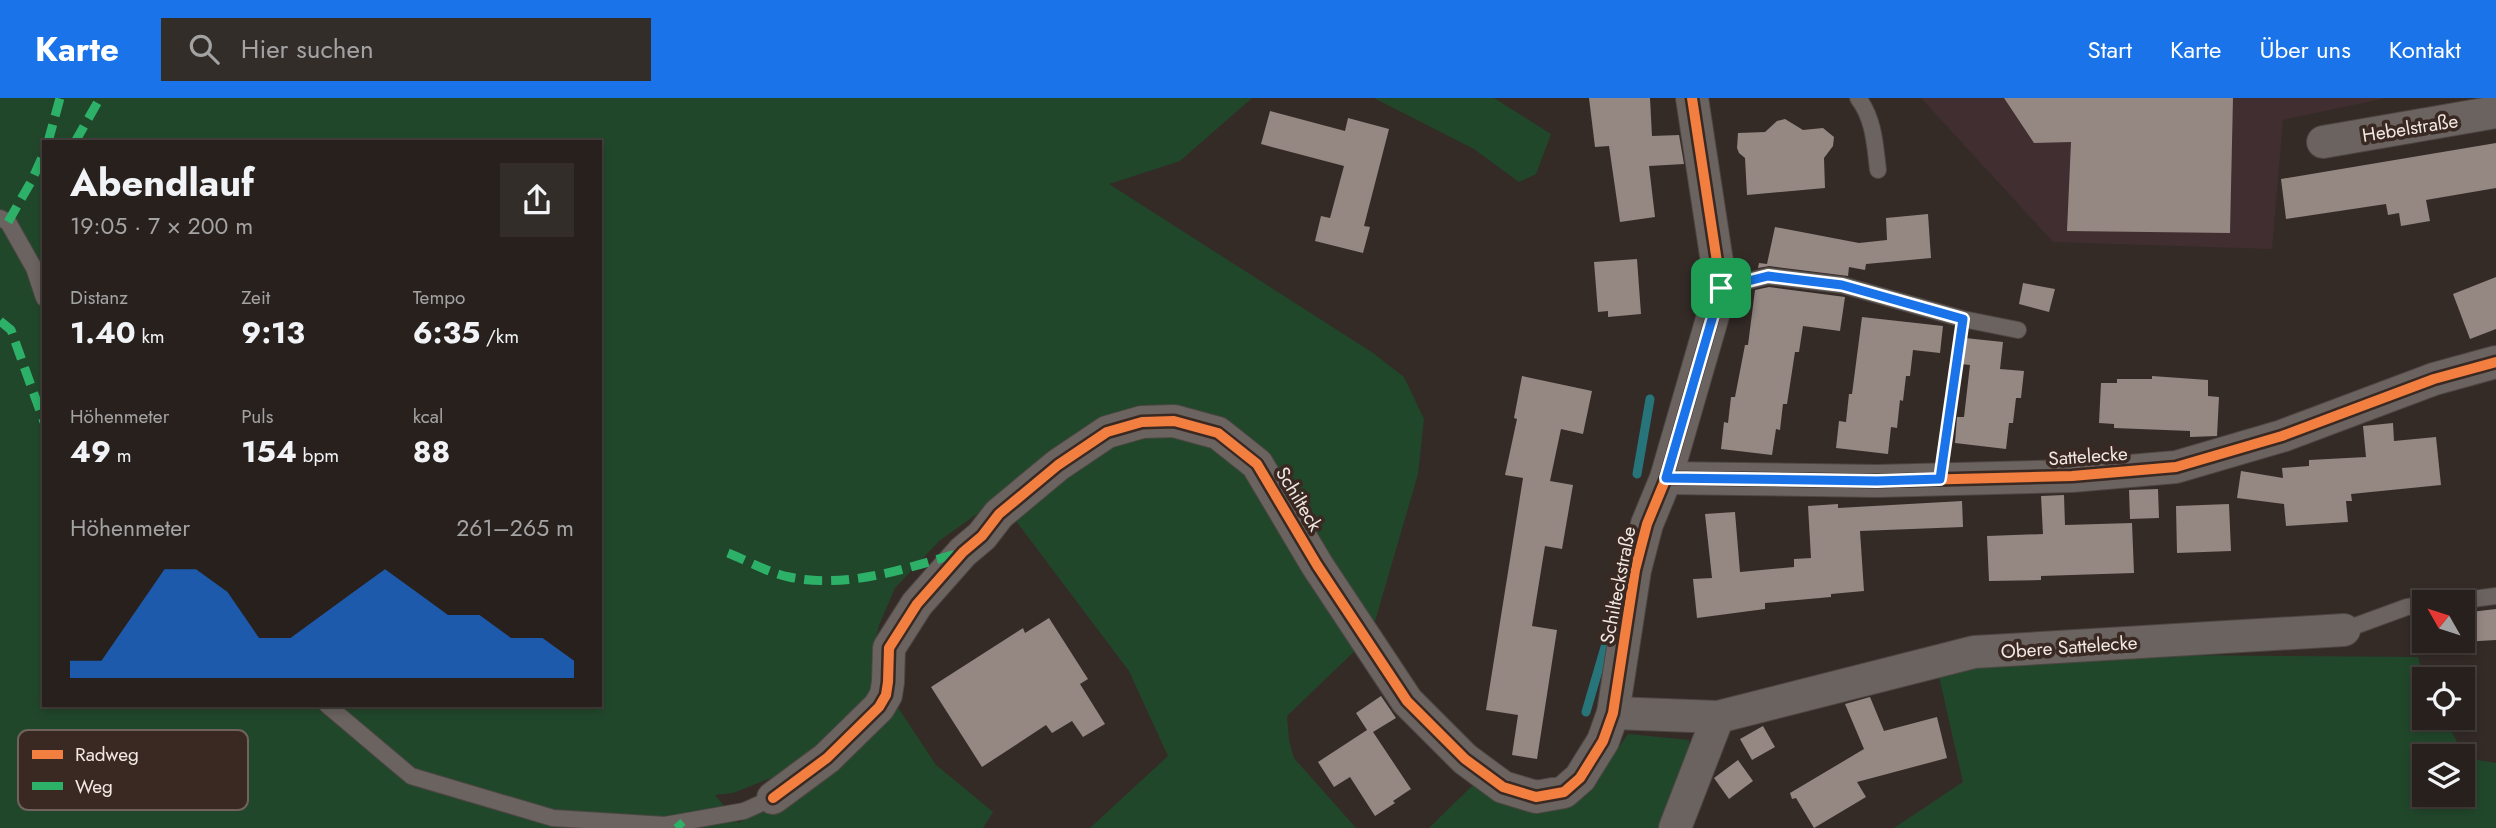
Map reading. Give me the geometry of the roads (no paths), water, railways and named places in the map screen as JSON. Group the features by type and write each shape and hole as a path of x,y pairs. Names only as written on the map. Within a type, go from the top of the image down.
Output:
{"street":[{"name":"Schilteckstraße","path":"1613,713 1635,570 1647,524 1666,478 1721,288 1692,98"},
{"name":"Hebelstraße","path":"2323,142 2496,113"},
{"name":"Sattelecke","path":"1666,478 1877,481 2072,477 2176,467 2282,436 2434,379 2496,362"},
{"name":"Schilteck","path":"773,798 827,758 879,707 886,695 889,648 917,604 963,552 982,536 999,514 1058,465 1107,432 1142,422 1174,421 1218,433 1257,464 1317,565 1407,701 1465,759 1503,787 1536,797 1564,792 1580,778 1603,741 1613,713"},
{"name":"Obere Sattelecke","path":"1718,717 1974,652 2344,630"},
{"path":"1613,713 1718,717 1675,828"}],"lane":[{"path":"1858,98 1867,110 1878,170"},
{"path":"0,218 8,222 34,268 42,292"},
{"path":"1721,288 1768,276 1842,285 1963,319 2018,330"},
{"path":"2475,599 2496,596"},
{"name":"Obere Sattelecke","path":"2344,630 2412,606"},
{"path":"329,707 411,776 553,818 666,825 744,811 773,798"}],"waterway":[{"path":"1637,474 1650,399"},
{"path":"1586,712 1612,623"}]}
